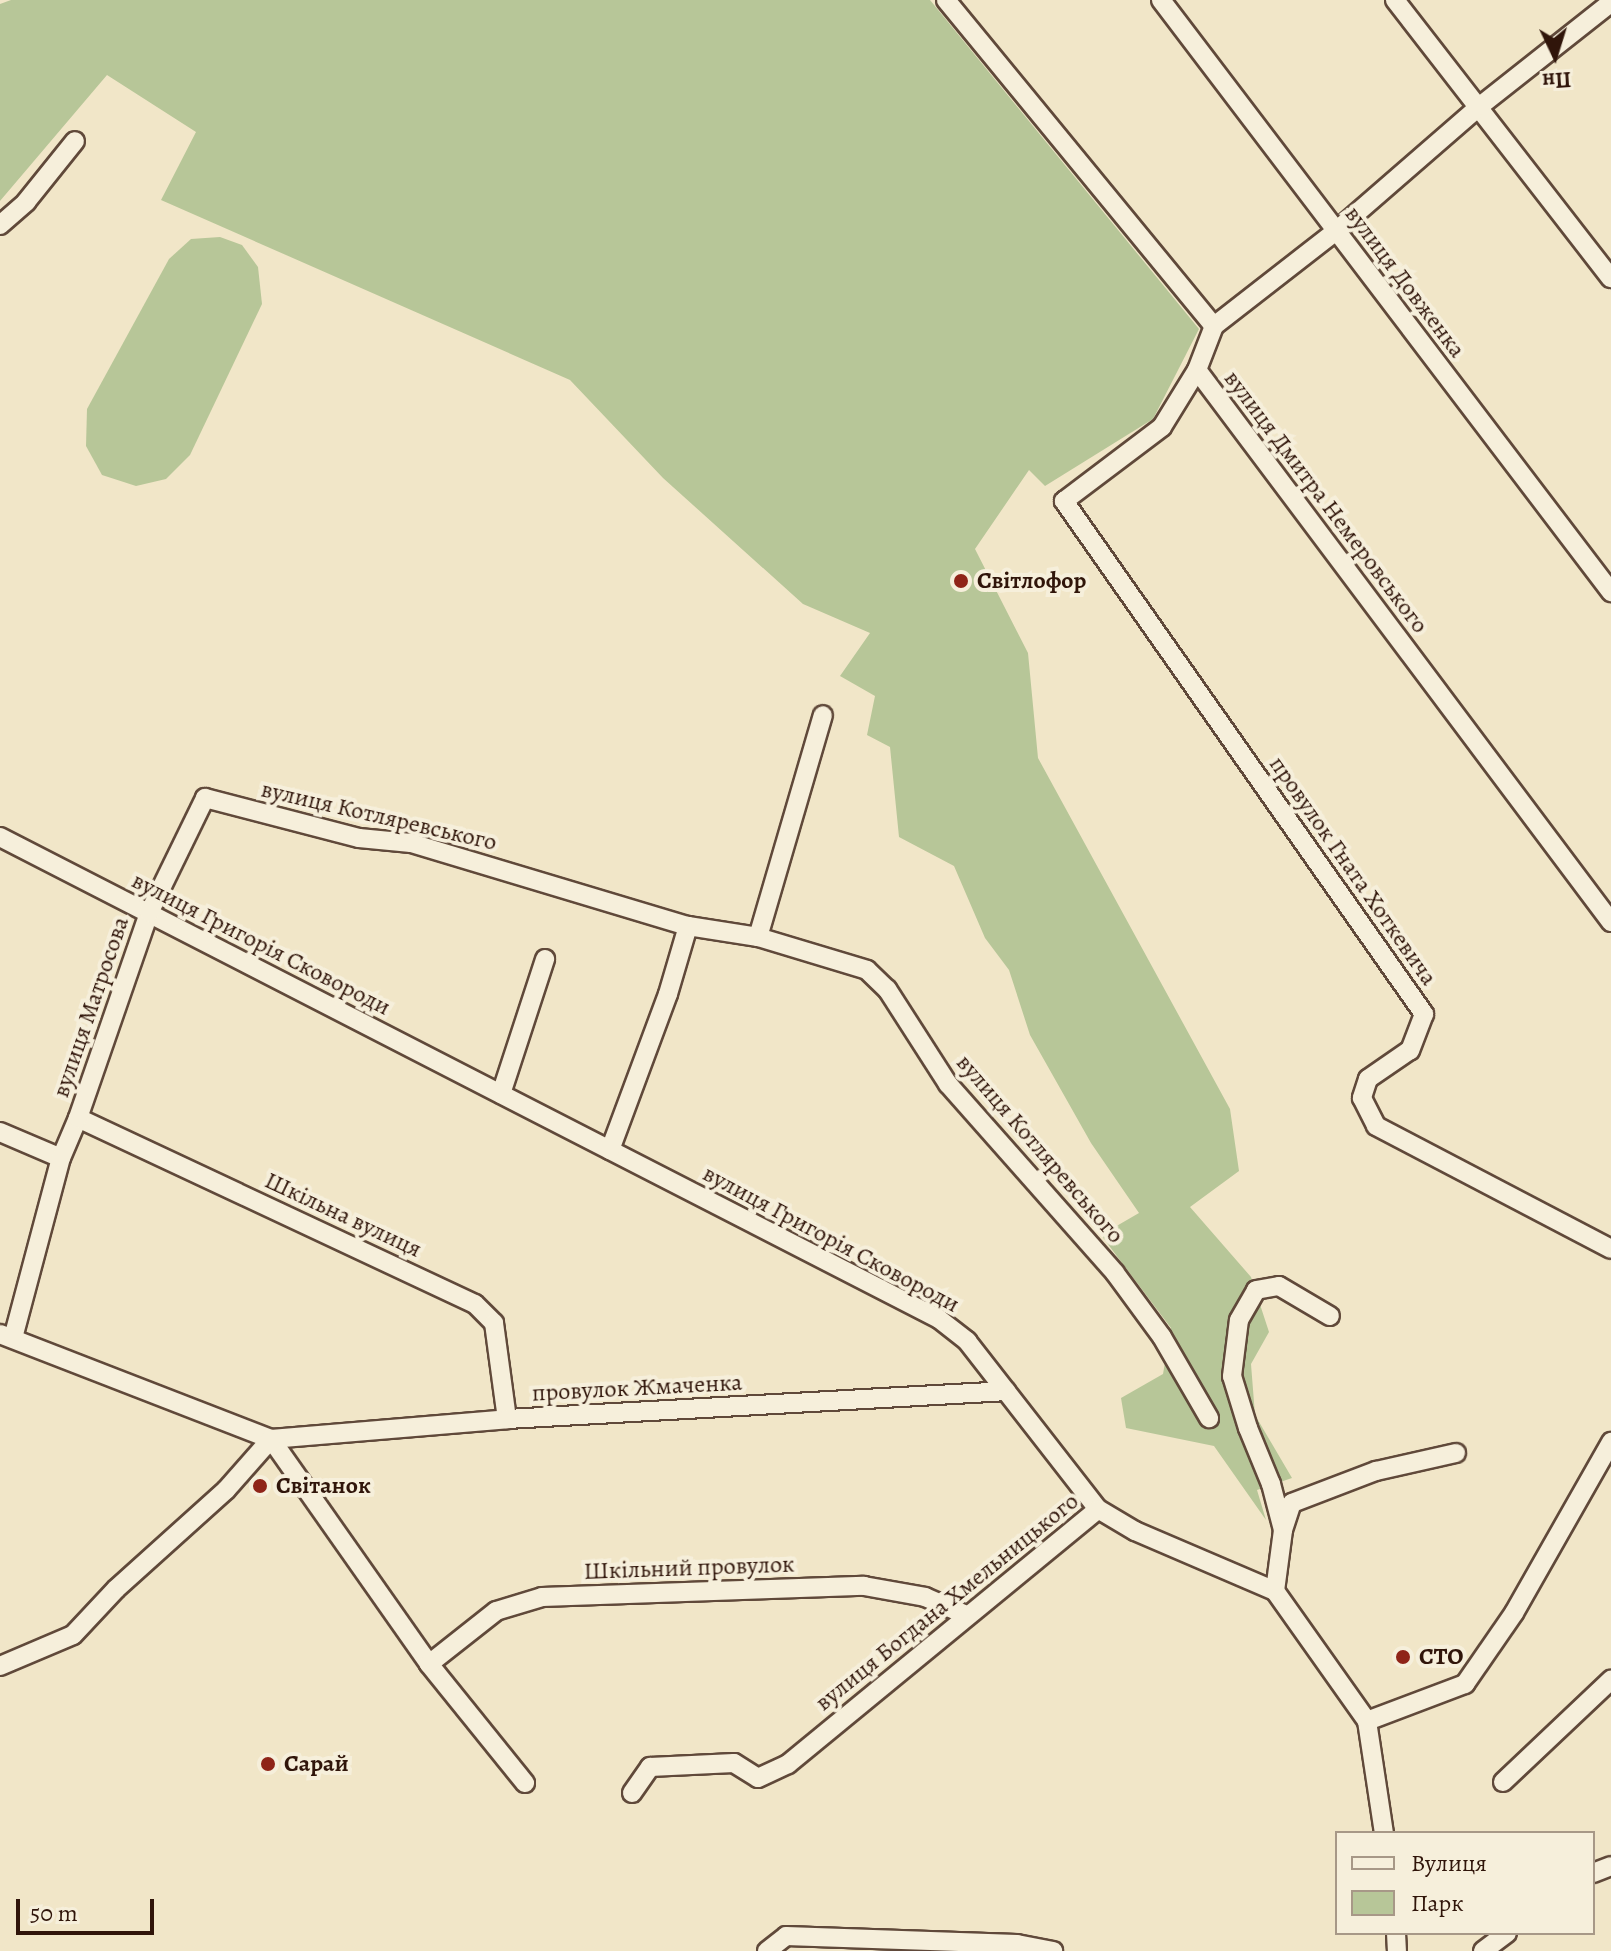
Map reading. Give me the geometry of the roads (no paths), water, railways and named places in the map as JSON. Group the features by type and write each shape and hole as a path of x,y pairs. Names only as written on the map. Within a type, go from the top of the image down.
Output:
{"street":[{"path":"946,0 1214,326 1336,231 1480,106 1609,4"},
{"name":"вулиця Довженка","path":"1161,0 1611,592"},
{"path":"1395,0 1611,278"},
{"path":"0,225 26,202 75,141"},
{"name":"вулиця Дмитра Немеровського","path":"1214,326 1197,370 1611,922"},
{"name":"провулок Гната Хоткевича","path":"1197,370 1162,427 1064,501 1424,1014 1410,1050 1368,1079 1362,1098 1376,1126 1611,1249"},
{"path":"758,937 823,715"},
{"name":"вулиця Котляревського","path":"149,913 205,798 359,838 411,843 688,926 758,937 867,970 887,989 948,1084 1115,1273 1162,1337 1209,1418"},
{"name":"вулиця Григорія Сковороди","path":"0,837 939,1319 967,1341 1098,1509"},
{"name":"вулиця Матросова","path":"61,1158 78,1118 149,913"},
{"path":"610,1150 668,994 688,926"},
{"path":"501,1094 545,959"},
{"name":"Шкільна вулиця","path":"78,1118 475,1304 494,1323 507,1419"},
{"path":"0,1132 61,1158 6,1336 271,1439 429,1664 525,1783"},
{"path":"1283,1530 1271,1484 1248,1428 1232,1376 1239,1320 1256,1290 1279,1286 1330,1316"},
{"name":"провулок Жмаченка","path":"271,1439 507,1419 1006,1391"},
{"path":"0,1666 73,1635 116,1589 226,1490 271,1439"},
{"path":"1367,1721 1465,1684 1514,1613 1611,1442"},
{"path":"1384,1831 1367,1721 1275,1591 1283,1530 1292,1503 1376,1471 1456,1453"},
{"name":"вулиця Богдана Хмельницького","path":"632,1793 650,1767 734,1763 758,1778 788,1764 1098,1509 1135,1531 1275,1591"},
{"name":"Шкільний провулок","path":"429,1664 496,1611 542,1597 864,1586 925,1597 966,1615"},
{"path":"1503,1782 1611,1680"},
{"path":"1483,1951 1504,1935"},
{"path":"767,1951 786,1936 1017,1944 1053,1951"}],"place":[{"name":"Світлофор","path":"961,581"},
{"name":"Світанок","path":"260,1486"},
{"name":"СТО","path":"1403,1657"},
{"name":"Сарай","path":"268,1764"}]}
